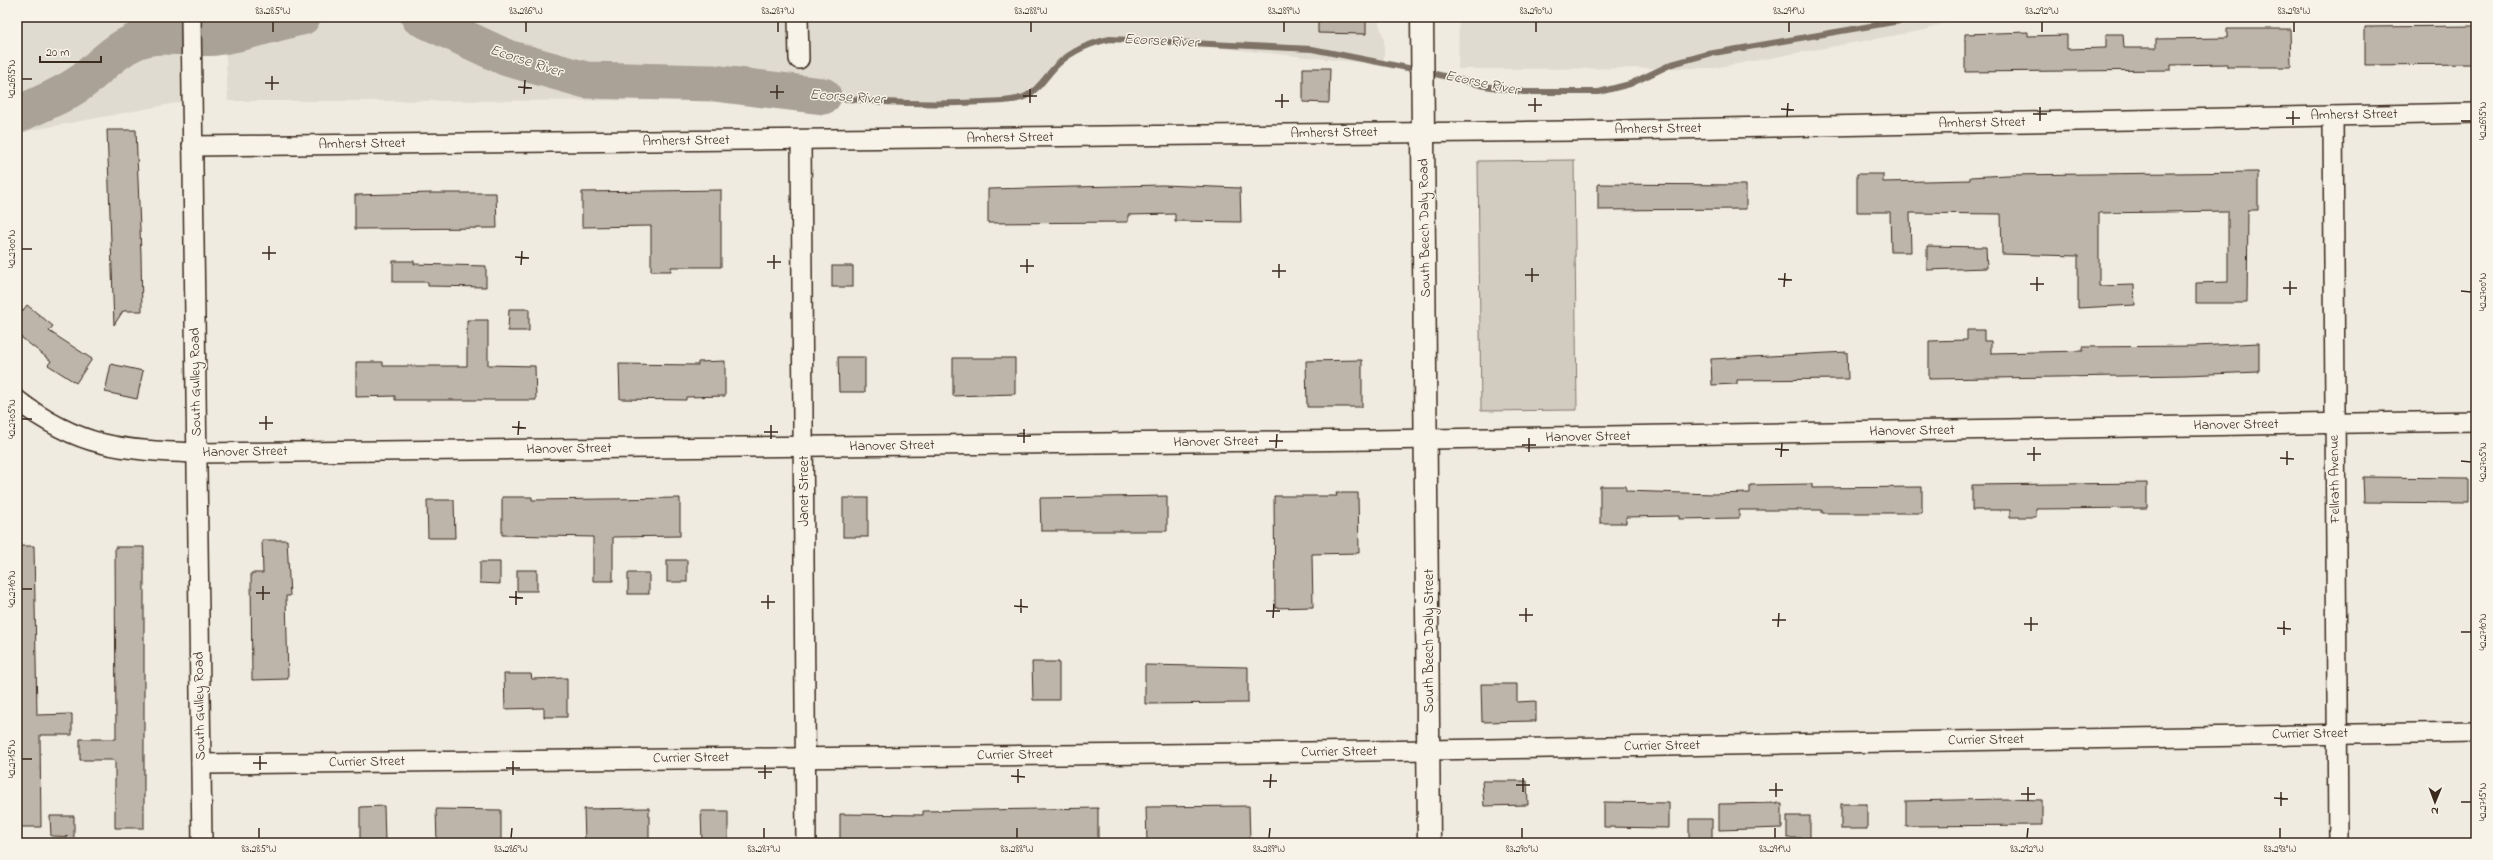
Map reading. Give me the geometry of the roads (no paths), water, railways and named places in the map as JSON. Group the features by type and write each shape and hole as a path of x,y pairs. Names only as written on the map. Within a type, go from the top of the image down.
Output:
{"main road":[{"name":"South Beech Daly Road","path":"1422,17 1427,440"},
{"name":"South Beech Daly Street","path":"1427,440 1429,843"}],"street":[{"name":"South Gulley Road","path":"191,17 202,843"},
{"path":"798,17 799,59"},
{"name":"Amherst Street","path":"192,146 1424,132 2476,113"},
{"name":"Fellrath Avenue","path":"2333,116 2338,843"},
{"name":"Janet Street","path":"801,140 806,843"},
{"name":"Hanover Street","path":"17,400 54,426 94,442 143,451 196,453 1427,440 2476,421"},
{"name":"Currier Street","path":"201,764 1429,750 2476,732"}],"waterway":[{"name":"Ecorse River","path":"17,115 69,90 84,80 119,51 142,39 163,36 205,38 216,37 302,17"},
{"name":"Ecorse River","path":"419,17 507,58 586,80 714,83 823,96"},
{"name":"Ecorse River","path":"1427,72 1485,86 1524,92 1599,92 1630,84 1672,64 1708,54 1923,17"},
{"name":"Ecorse River","path":"823,96 883,102 964,103 1006,101 1021,98 1031,93 1054,68 1076,51 1089,45 1110,39 1312,49 1418,70"}]}
